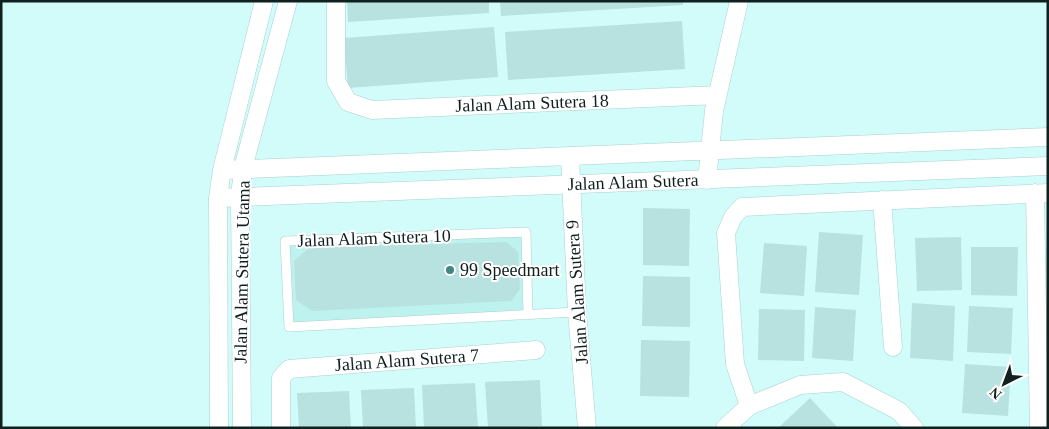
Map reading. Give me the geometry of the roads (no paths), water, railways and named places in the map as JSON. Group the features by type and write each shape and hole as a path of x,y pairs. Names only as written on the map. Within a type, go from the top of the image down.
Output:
{"street":[{"name":"Jalan Alam Sutera Utama","path":"218,428 218,198 222,170 264,1"},
{"name":"Jalan Alam Sutera Utama","path":"242,428 240,198 244,168 288,1"},
{"name":"Jalan Alam Sutera 18","path":"336,1 336,81 348,102 372,110 718,95"},
{"path":"707,180 714,111 739,1"},
{"name":"Jalan Alam Sutera","path":"222,170 1048,137"},
{"name":"Jalan Alam Sutera 9","path":"570,156 578,312 587,428"},
{"name":"Jalan Alam Sutera","path":"218,198 1048,166"},
{"path":"750,406 735,364 726,233 733,217 742,207 1041,193 1039,428"},
{"path":"882,200 893,347"},
{"name":"Jalan Alam Sutera 7","path":"281,428 281,378 289,369 536,350"},
{"path":"725,428 750,406 800,385 843,382 899,411 914,428"}],"lane":[{"name":"Jalan Alam Sutera 10","path":"528,315 526,232 285,241 289,327 528,315 578,312"}],"place":[{"name":"99 Speedmart","path":"450,270"}]}
